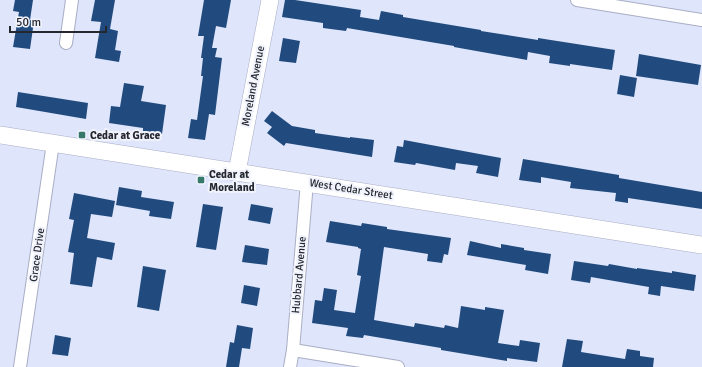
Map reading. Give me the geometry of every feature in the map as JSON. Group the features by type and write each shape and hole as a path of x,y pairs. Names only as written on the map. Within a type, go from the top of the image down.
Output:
{"street":[{"path":"66,43 72,0"},
{"name":"Moreland Avenue","path":"237,172 270,0"},
{"path":"577,0 702,20"},
{"name":"West Cedar Street","path":"0,135 702,245"},
{"name":"Grace Drive","path":"20,367 53,143"},
{"name":"Hubbard Avenue","path":"290,367 293,350 307,182"},
{"path":"293,350 398,367"}],"building":[{"path":"15,0 33,0 30,20 34,21 30,49 13,47 19,12 13,11"},
{"path":"95,0 115,0 110,29 118,31 115,50 121,51 119,62 95,58 101,22 91,21"},
{"path":"204,0 231,0 226,28 216,26 212,48 217,48 215,57 222,58 215,115 209,114 205,140 188,138 191,119 197,120 203,76 201,76 203,58 201,58 204,36 198,36"},
{"path":"285,0 295,0 361,10 360,17 379,20 381,11 403,15 403,17 481,31 615,50 612,70 570,64 570,66 549,63 550,56 528,52 527,60 347,28 346,31 323,28 323,23 282,17"},
{"path":"283,38 300,41 296,63 279,61"},
{"path":"639,54 701,65 698,85 636,76"},
{"path":"620,75 637,78 634,97 617,94"},
{"path":"124,83 144,86 141,101 166,105 162,134 143,131 143,128 109,123 111,106 120,107"},
{"path":"18,92 88,103 86,119 16,107"},
{"path":"272,111 292,126 315,130 315,133 374,140 372,157 286,143 284,146 267,133 272,127 264,121"},
{"path":"404,140 501,158 498,177 476,173 478,166 456,163 455,170 416,163 415,165 394,162 397,146 403,147"},
{"path":"523,159 619,175 619,178 702,192 702,209 628,198 628,203 615,201 616,193 570,188 571,182 541,177 541,183 519,180"},
{"path":"119,187 142,191 141,197 174,202 171,219 149,216 150,211 116,205"},
{"path":"74,193 115,201 112,217 91,214 87,238 115,243 112,260 97,257 92,287 70,284 74,253 68,252 74,220 69,219"},
{"path":"203,204 223,207 216,250 196,247"},
{"path":"251,204 273,208 270,224 248,220"},
{"path":"330,221 361,226 362,223 387,227 387,229 451,238 448,255 444,254 442,263 427,261 428,254 384,247 374,320 414,327 415,323 444,328 445,325 458,328 461,306 485,310 485,307 504,310 498,343 519,346 520,340 540,343 537,362 507,358 507,361 364,335 363,338 346,336 348,328 312,323 315,300 322,301 324,288 337,290 334,310 355,313 361,276 357,275 361,249 358,247 326,242"},
{"path":"470,241 501,248 501,244 524,248 524,250 551,254 548,274 525,270 526,265 467,255"},
{"path":"245,245 269,249 267,265 242,262"},
{"path":"574,261 608,266 609,264 672,273 672,271 696,275 694,291 661,286 660,296 648,294 649,287 591,277 590,283 571,280"},
{"path":"143,266 166,270 159,311 137,307"},
{"path":"244,285 260,288 257,306 241,303"},
{"path":"237,325 253,328 250,349 242,348 239,367 226,367 230,342 234,343"},
{"path":"55,335 71,338 68,356 52,354"},
{"path":"567,339 583,341 581,352 625,359 627,349 640,351 640,356 654,358 653,367 562,367"}],"place":[{"name":"Cedar at Grace","path":"82,135"},
{"name":"Cedar at Moreland","path":"201,180"}]}
